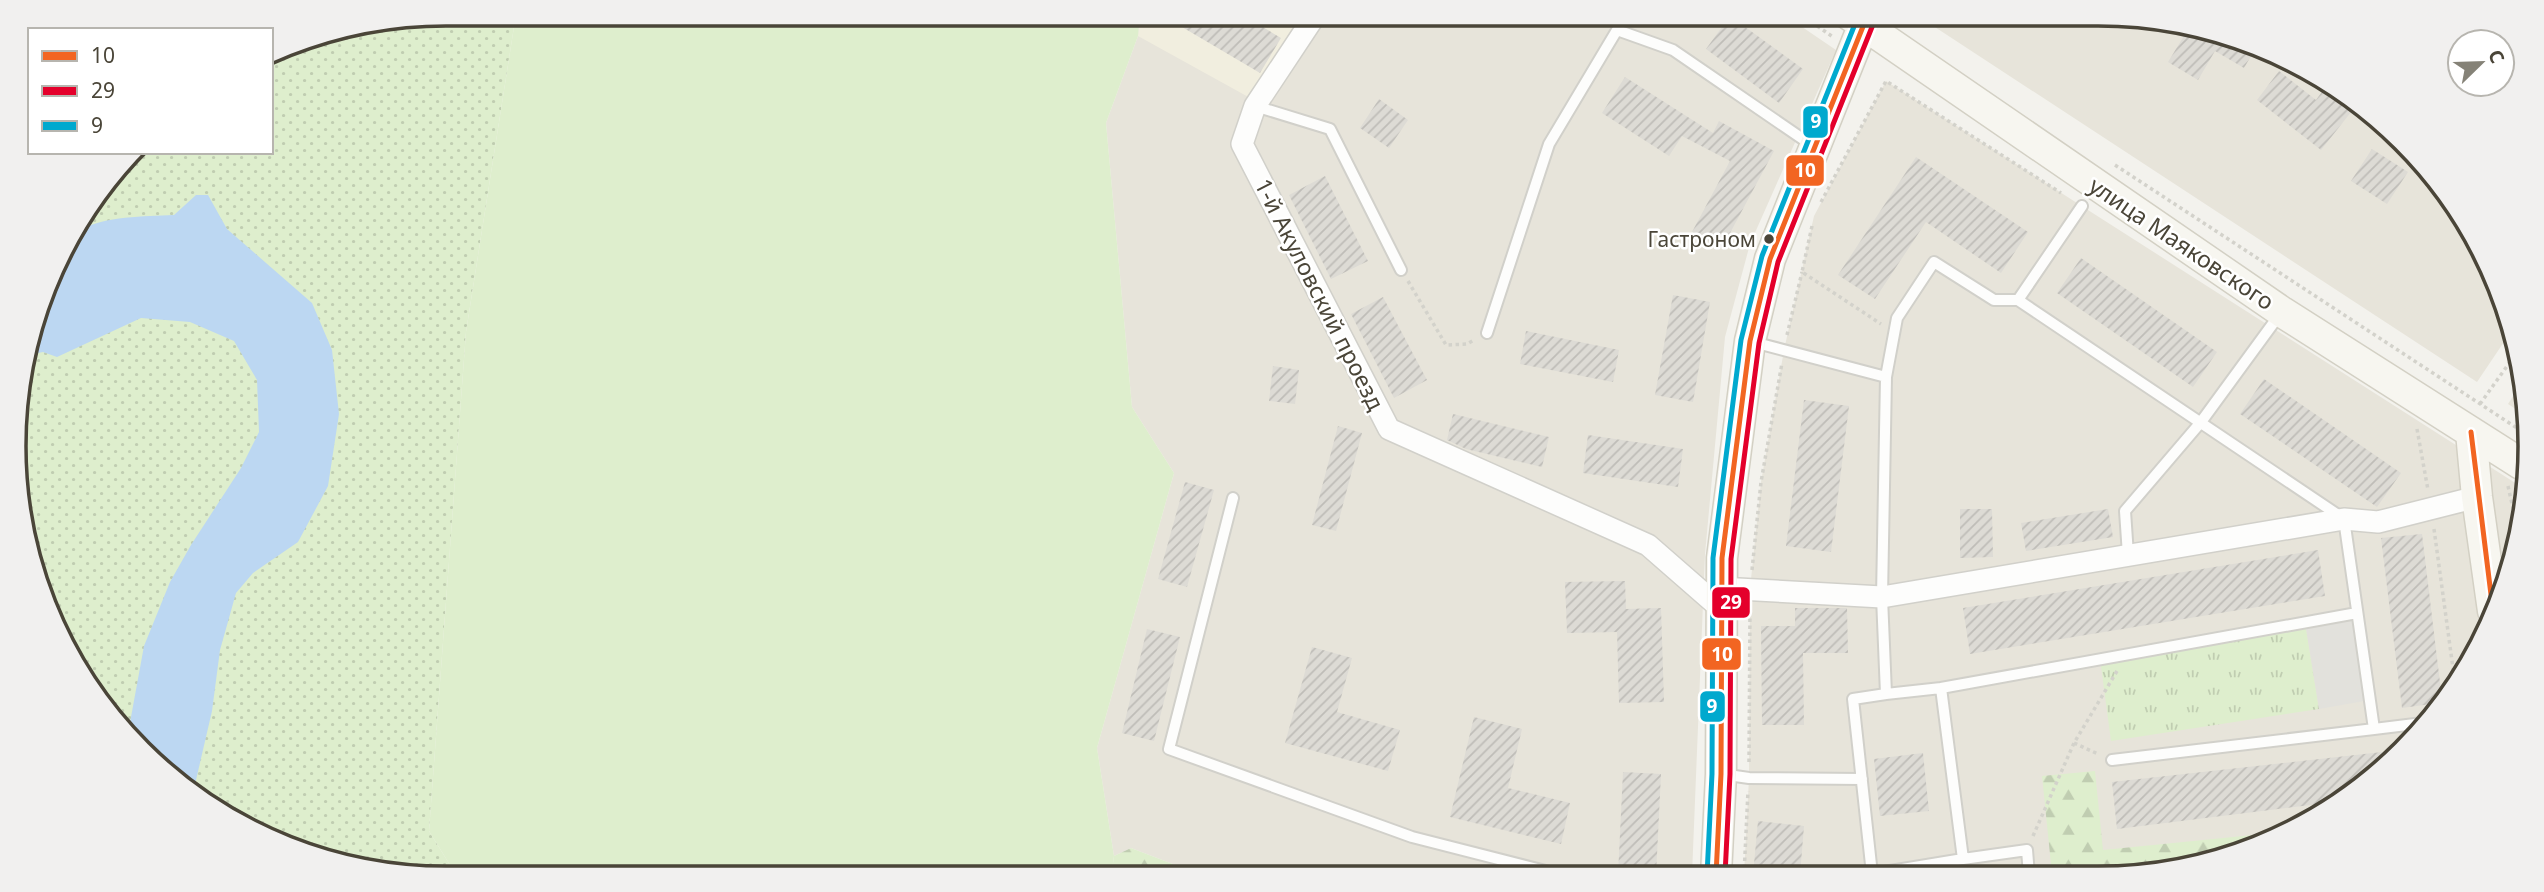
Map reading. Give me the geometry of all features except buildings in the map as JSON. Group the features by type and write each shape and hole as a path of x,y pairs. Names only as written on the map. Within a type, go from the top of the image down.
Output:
{"street":[{"name":"1-й Акуловский проезд","path":"1308,26 1255,106 1242,144 1389,429 1648,545 1720,598"},
{"path":"1716,866 1721,774 1720,598 1750,341 1770,259 1815,148 1855,26"},
{"name":"улица Маяковского","path":"1859,26 2282,312 2476,418 2517,473"},
{"path":"2476,418 2477,497 2491,594"},
{"path":"1720,598 1882,597 2344,519 2378,522 2477,497"}],"lane":[{"path":"1487,333 1549,144 1617,30 1672,50 1815,148"},
{"path":"1255,106 1330,129 1401,270"},
{"path":"2018,300 2082,206"},
{"path":"1886,694 1882,597 1886,377 1897,318 1934,262 1994,300 2018,300 2344,519 2374,729"},
{"path":"2129,555 2125,511 2201,422 2282,312"},
{"path":"1750,341 1886,377"},
{"path":"1233,498 1169,749 1412,837 1526,866"},
{"path":"1871,866 1853,699 1941,688 2357,613"},
{"path":"1941,688 1964,859"},
{"path":"2112,760 2413,724"},
{"path":"1721,774 1749,778 1862,779"},
{"path":"1921,866 2027,850 2028,866"}],"path":[{"path":"1820,205 1886,81 2082,206"},
{"path":"2104,157 2476,418 2517,430"},
{"path":"1814,216 1802,272 1894,333"},
{"path":"1401,270 1446,345 1467,344 1487,333"},
{"path":"2476,418 2510,363"},
{"path":"2416,420 2453,670"},
{"path":"2513,509 2505,477 2517,473"},
{"path":"2027,850 2074,743 2127,654"},
{"path":"2074,743 2112,760"}],"shaded area":[{"path":"1139,26 1801,26 1836,50 1750,244 1725,337 1705,554 1692,866 1178,866 1131,848 1114,856 1097,748 1174,473 1132,407 1106,123 1138,36"},
{"path":"1139,26 1296,26 1252,99 1138,36"},
{"path":"1933,26 2098,26 2180,34 2259,58 2308,82 2331,97 2375,130 2414,169 2462,236 2486,285 2504,342 2477,382"},
{"path":"1886,81 2516,483 2510,528 2486,607 2462,656 2414,723 2375,762 2308,810 2259,834 2180,858 2098,866 1744,866 1749,778 1750,589 1761,482 1784,350 1814,216"},
{"path":"2514,394 2516,409 2508,404"},
{"path":"2357,613 2370,700 2319,709 2305,622"}],"green space":[{"path":"446,26 514,26 466,332 429,831 451,866 364,858 311,843 285,834 236,810 190,779 149,743 130,723 97,679 82,656 58,607 34,528 27,473 27,419 34,364 58,285 82,236 97,213 144,154 273,154 273,64 311,49 364,34 391,30"},
{"path":"514,26 1139,26 1138,36 1106,123 1132,407 1174,473 1097,748 1114,856 1113,866 451,866 429,831 466,332"},
{"path":"2305,622 2319,709 2111,741 2100,659"},
{"path":"2095,771 2103,850 2258,834 2180,858 2125,865 2051,866 2042,776"},
{"path":"1131,848 1178,866 1113,866 1114,856"}],"water":[{"path":"196,195 208,195 227,229 312,303 332,350 339,414 328,486 298,542 253,573 236,593 220,650 212,711 195,783 169,762 130,723 144,646 170,582 241,468 259,432 257,380 234,341 190,322 141,318 57,357 43,352 37,353 58,285 88,226 125,218 174,215"}],"transit line":[{"name":"9","path":"1707,866 1712,774 1713,558 1741,340 1762,256 1854,26"},
{"name":"10","path":"1716,866 1721,774 1722,558 1750,341 1770,259 1863,26"},
{"name":"29","path":"1725,866 1730,774 1731,559 1759,343 1778,262 1872,26"},
{"name":"10","path":"2471,432 2491,593"}],"place":[{"name":"Гастроном","path":"1769,239"}]}
